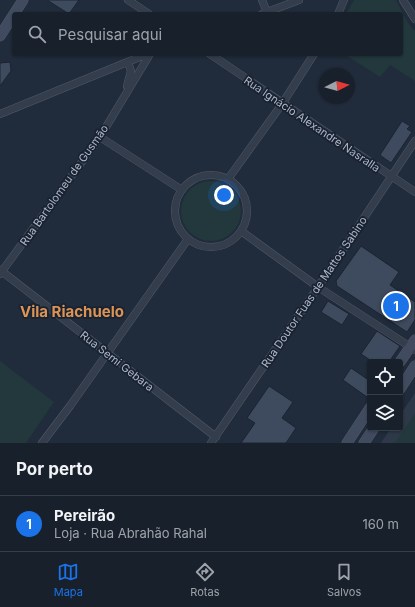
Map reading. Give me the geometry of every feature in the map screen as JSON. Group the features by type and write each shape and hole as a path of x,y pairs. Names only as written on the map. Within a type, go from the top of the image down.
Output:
{"main road":[{"path":"15,12 23,0"},
{"path":"0,36 12,17"},
{"path":"402,359 413,345"},
{"path":"403,384 415,366"},
{"path":"347,443 367,413"},
{"path":"364,443 372,431"}],"street":[{"path":"128,0 146,12"},
{"path":"262,0 265,12"},
{"path":"268,12 299,0"},
{"path":"339,12 344,0"},
{"path":"403,0 415,19"},
{"path":"0,114 142,56"},
{"name":"Rua Bartolomeu de Gusmão","path":"1,272 100,137 149,56"},
{"name":"Rua Ignácio Alexandre Nasralla","path":"213,56 282,104 415,192"},
{"path":"228,179 282,104 313,56"},
{"name":"Rua Bartolomeu de Gusmão","path":"126,94 131,71 128,62"},
{"path":"100,137 182,190"},
{"name":"Rua Doutor Fuas de Mattos Sabino","path":"211,443 318,287 415,141"},
{"path":"214,175 228,179 239,188 246,202 246,217 241,231 230,241 216,246 202,246 188,239 176,219 176,204 182,190 187,184 200,177 214,175"},
{"path":"241,231 318,287 413,345"},
{"path":"42,443 70,406 188,239"},
{"name":"Rua Semi Gebara","path":"1,272 216,437"}],"shaded area":[{"path":"415,393 415,443 381,443 389,431 403,431 403,411"}],"green space":[{"path":"354,0 396,0 402,12 347,12"},
{"path":"403,13 408,23 415,31 415,81 390,65 380,77 347,56 403,56"},
{"path":"211,181 228,186 236,194 241,211 236,228 228,236 211,241 194,236 186,228 181,211 186,194 194,186"},
{"path":"0,361 54,402 26,443 0,443"},
{"path":"415,413 415,443 395,443"}],"building":[{"path":"47,0 79,0 70,12 66,12"},
{"path":"10,62 11,71 0,86 0,63"},
{"path":"402,121 410,126 407,129 412,132 391,163 380,155"},
{"path":"361,246 399,272 390,285 415,302 415,320 407,332 337,286 336,281"},
{"path":"328,301 349,314 342,325 321,312"},
{"path":"377,331 400,346 391,359 368,359 361,354"},
{"path":"351,368 367,379 367,397 343,380"},
{"path":"269,386 293,402 282,418 296,428 286,443 241,443 255,423 247,418"}],"place":[{"name":"Pereirão","path":"396,306"}],"district":[{"name":"Vila Riachuelo","path":"72,311"}]}
